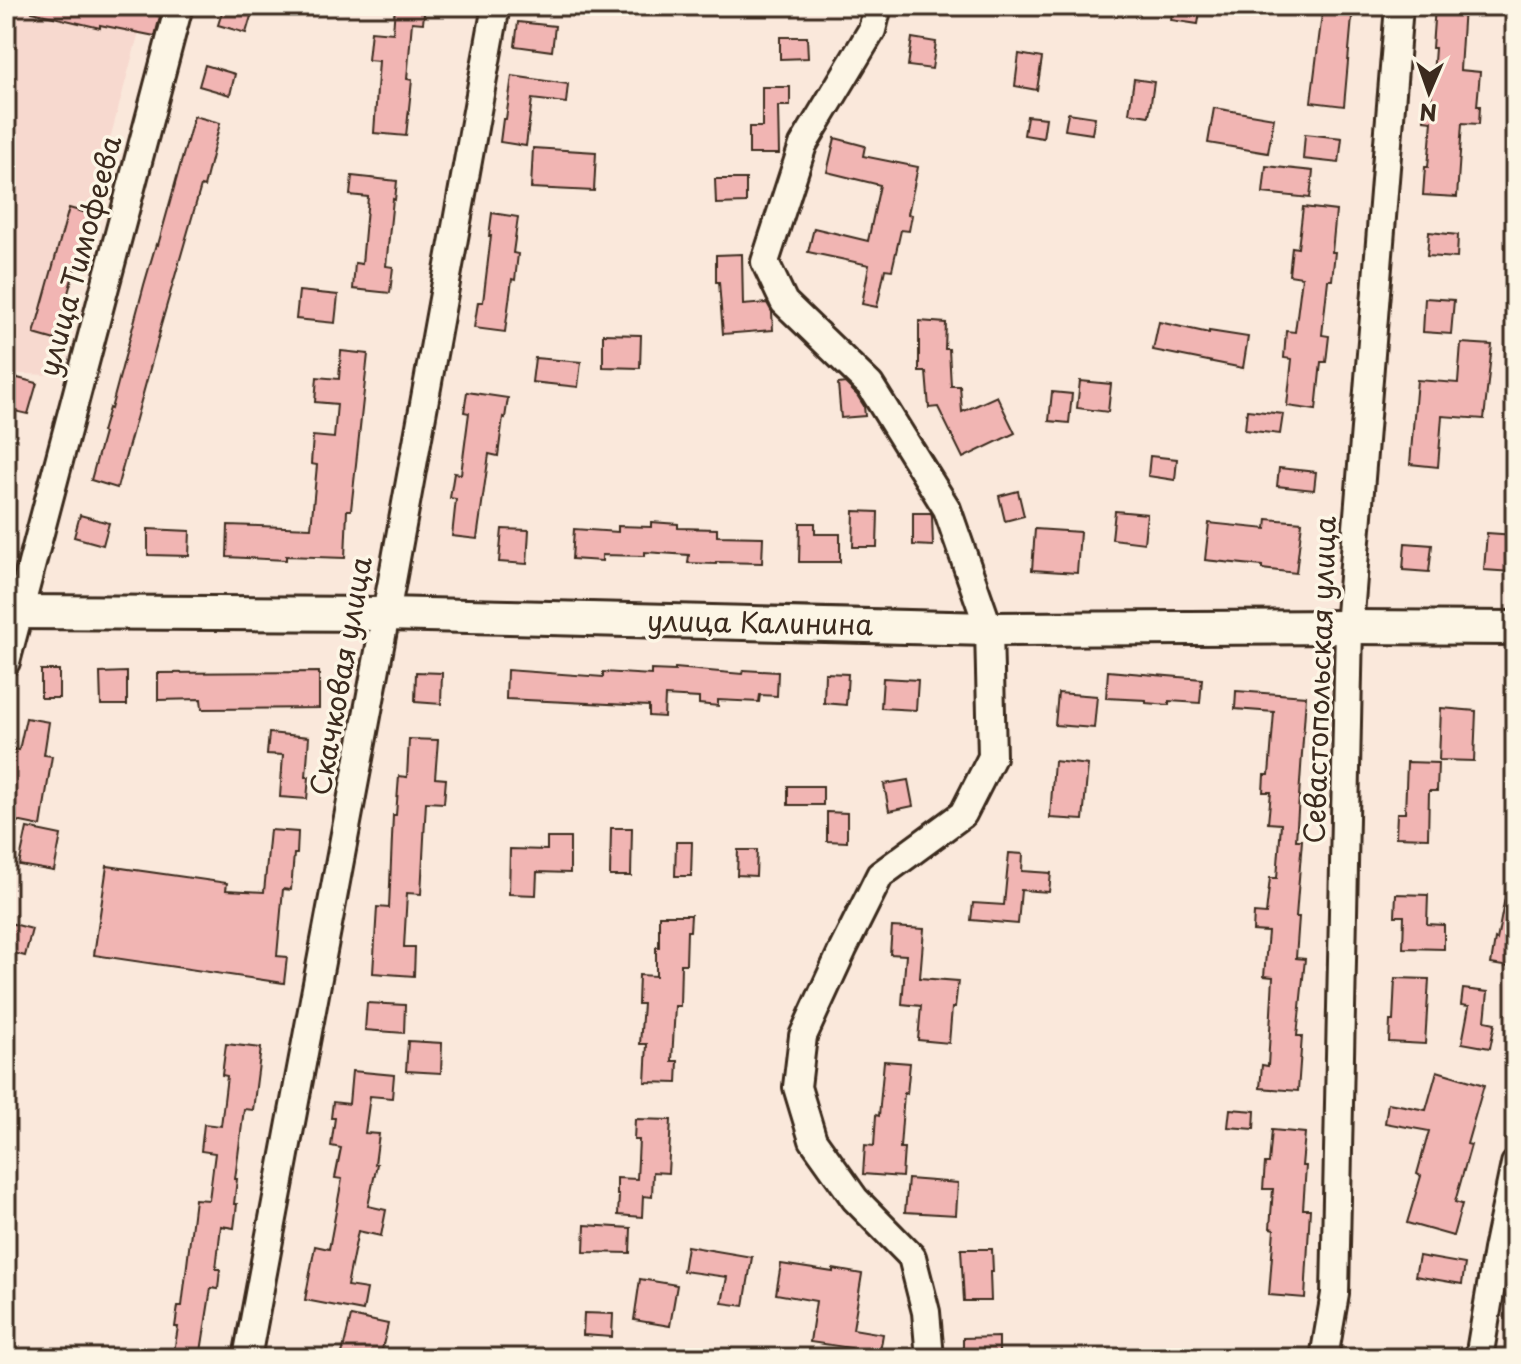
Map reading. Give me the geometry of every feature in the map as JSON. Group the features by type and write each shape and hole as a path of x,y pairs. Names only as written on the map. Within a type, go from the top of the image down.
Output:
{"main road":[{"name":"улица Калинина","path":"13,612 386,614 989,629 1515,628"}],"street":[{"name":"улица Тимофеева","path":"6,662 13,612 179,6"},
{"name":"Скачковая улица","path":"247,1358 496,6"},
{"path":"878,6 872,30 803,145 765,262 784,302 870,385 947,509 989,629 992,757 963,814 880,875 803,1036 797,1087 813,1140 855,1199 912,1257 926,1312 930,1358"},
{"name":"Севастопольская улица","path":"1324,1358 1335,1294 1349,627 1399,6"},
{"path":"1479,1358 1506,1251 1515,1164"}],"shaded area":[{"path":"6,6 146,6 46,375 6,373"}],"building":[{"path":"33,6 112,6 160,16 155,36 100,25 100,28 32,12"},
{"path":"224,6 254,6 246,33 218,25"},
{"path":"395,6 425,6 423,23 412,22 407,79 412,80 406,136 374,133 379,61 368,60 371,31 393,33"},
{"path":"1173,6 1201,6 1198,24 1171,20"},
{"path":"1323,6 1353,6 1344,106 1311,102"},
{"path":"1435,6 1464,6 1460,70 1480,72 1479,124 1462,123 1457,197 1423,195 1432,121 1424,120 1425,102 1431,103"},
{"path":"518,22 555,26 552,51 515,46"},
{"path":"780,37 807,37 808,58 780,59"},
{"path":"912,38 936,42 932,69 908,66"},
{"path":"1019,54 1042,58 1037,90 1015,86"},
{"path":"205,65 235,74 230,95 199,86"},
{"path":"512,76 568,84 566,103 532,99 526,146 500,142"},
{"path":"1134,79 1154,82 1149,116 1129,113"},
{"path":"762,87 790,87 790,106 778,106 779,154 749,154 749,127 762,127"},
{"path":"1214,108 1274,118 1268,153 1208,143"},
{"path":"1068,113 1095,117 1092,134 1065,130"},
{"path":"194,116 220,123 117,488 91,480 102,432"},
{"path":"1027,116 1046,118 1043,138 1024,135"},
{"path":"1305,134 1342,138 1339,163 1303,159"},
{"path":"835,138 865,146 863,156 918,167 908,214 912,215 909,231 901,230 892,270 885,269 877,307 862,304 869,265 808,252 814,228 868,241 880,185 827,172"},
{"path":"533,148 596,152 594,191 531,188"},
{"path":"1266,166 1313,171 1310,198 1263,193"},
{"path":"352,176 397,181 386,266 393,267 390,293 353,289 355,263 362,264 368,197 350,195"},
{"path":"715,179 746,179 746,203 716,204"},
{"path":"1303,207 1336,211 1332,280 1328,280 1322,335 1329,336 1326,362 1321,362 1316,410 1287,406 1292,359 1284,358 1286,331 1295,332 1302,277 1289,275 1292,247 1298,248"},
{"path":"69,208 90,214 55,340 34,334"},
{"path":"492,213 518,217 513,253 518,254 505,332 474,328 478,302 483,302"},
{"path":"1429,232 1458,235 1457,258 1427,256"},
{"path":"742,254 743,305 767,303 772,312 773,330 723,334 716,255"},
{"path":"299,291 338,295 335,323 296,319"},
{"path":"1425,298 1454,300 1451,334 1423,332"},
{"path":"919,321 946,323 945,349 949,349 951,386 960,386 962,412 997,396 1015,433 963,458 938,407 929,408 926,372 919,372"},
{"path":"1159,322 1209,333 1248,337 1243,368 1153,350"},
{"path":"603,334 641,335 640,368 603,367"},
{"path":"1461,343 1492,345 1484,419 1442,416 1438,467 1410,464 1417,380 1458,383"},
{"path":"341,351 368,354 351,510 347,510 345,558 286,556 286,560 227,557 228,525 311,528 317,465 311,464 313,436 334,438 337,404 315,402 317,377 339,379"},
{"path":"535,358 581,362 578,387 532,382"},
{"path":"6,375 37,383 28,414 6,409"},
{"path":"1080,381 1111,384 1108,412 1077,408"},
{"path":"845,383 864,406 865,416 841,418 838,384"},
{"path":"467,392 508,398 498,456 489,454 477,539 452,536 456,499 450,498 454,473 461,474 469,413 464,412"},
{"path":"1052,392 1072,394 1069,423 1049,421"},
{"path":"1247,410 1283,414 1280,434 1245,430"},
{"path":"1150,456 1177,459 1175,480 1148,476"},
{"path":"1279,468 1316,472 1314,490 1277,486"},
{"path":"1018,491 1024,516 1005,521 999,496"},
{"path":"854,511 878,512 877,547 853,547"},
{"path":"1115,511 1147,514 1144,543 1112,539"},
{"path":"913,513 931,513 933,546 913,545"},
{"path":"80,515 109,523 103,545 74,537"},
{"path":"1267,519 1302,522 1296,573 1205,560 1209,523 1266,529"},
{"path":"651,522 678,524 678,528 717,529 717,536 763,537 762,563 688,563 689,555 645,552 645,556 602,555 602,561 572,559 574,529 618,532 618,526 651,527"},
{"path":"800,523 815,523 815,534 840,534 840,562 799,562"},
{"path":"148,529 190,531 189,556 148,555"},
{"path":"502,529 529,530 527,564 499,562"},
{"path":"1035,529 1080,532 1077,573 1032,570"},
{"path":"1487,533 1515,535 1513,572 1484,570"},
{"path":"1405,543 1432,545 1429,572 1403,570"},
{"path":"675,668 742,674 743,670 778,672 777,696 760,695 759,702 718,700 718,706 699,704 699,698 665,696 664,717 649,716 649,706 506,699 507,670 603,677 603,672 651,675 651,670 675,671"},
{"path":"41,670 59,670 59,698 41,698"},
{"path":"1108,671 1202,679 1200,703 1169,701 1169,705 1146,703 1146,700 1106,698"},
{"path":"127,672 127,705 101,705 100,673"},
{"path":"319,672 319,708 202,709 201,699 158,700 158,673"},
{"path":"416,672 442,673 441,704 415,702"},
{"path":"825,673 848,674 846,705 824,703"},
{"path":"883,678 918,680 916,710 881,708"},
{"path":"1236,691 1306,696 1296,840 1302,840 1296,958 1305,959 1297,1036 1302,1036 1298,1091 1260,1088 1262,1065 1268,1066 1273,977 1264,976 1268,932 1253,931 1254,913 1266,914 1270,878 1277,878 1281,824 1268,823 1271,792 1263,792 1264,775 1269,775 1274,712 1235,709"},
{"path":"1058,693 1097,696 1094,728 1055,725"},
{"path":"1441,708 1476,711 1474,761 1439,760"},
{"path":"26,718 49,722 44,755 52,756 41,826 6,819 6,788 13,749 19,750"},
{"path":"269,733 309,737 307,799 280,797 283,755 267,754"},
{"path":"409,739 438,740 435,778 446,779 444,803 426,802 421,894 407,893 404,947 415,947 414,976 373,973 377,907 389,908 393,815 396,815 399,776 407,777"},
{"path":"1054,761 1088,765 1083,820 1050,818"},
{"path":"1407,762 1438,763 1437,791 1429,791 1428,838 1396,837 1397,813 1405,813"},
{"path":"908,780 913,806 889,811 884,784"},
{"path":"788,786 823,786 823,805 788,805"},
{"path":"827,812 847,813 847,842 827,841"},
{"path":"27,828 61,835 54,871 19,865"},
{"path":"611,828 632,828 631,876 610,876"},
{"path":"270,830 298,832 291,890 283,889 277,956 287,957 284,983 94,955 107,866 227,883 226,890 264,892"},
{"path":"547,838 570,838 570,873 537,872 536,895 509,894 510,849 547,850"},
{"path":"676,842 692,842 691,876 675,876"},
{"path":"738,850 757,850 756,876 737,875"},
{"path":"1009,853 1023,854 1022,871 1051,873 1049,892 1021,890 1018,924 971,920 973,903 1004,905"},
{"path":"1507,887 1515,888 1515,968 1491,964"},
{"path":"1396,894 1428,895 1427,924 1444,925 1444,949 1403,948 1404,916 1395,916"},
{"path":"659,915 691,915 686,964 681,964 680,1006 675,1006 672,1061 678,1061 677,1083 645,1082 647,1044 640,1044 643,1004 638,1004 639,975 656,976"},
{"path":"6,922 32,929 25,956 6,951"},
{"path":"892,927 924,929 920,978 958,981 949,1043 918,1040 921,1006 902,1004 906,955 890,954"},
{"path":"1395,978 1429,979 1425,1044 1389,1042"},
{"path":"1463,989 1488,992 1485,1021 1495,1023 1490,1048 1462,1043 1469,1006 1461,1005"},
{"path":"367,1003 405,1005 404,1033 365,1030"},
{"path":"408,1041 442,1043 441,1073 406,1071"},
{"path":"226,1044 261,1048 253,1110 244,1109 235,1179 234,1204 237,1204 234,1228 221,1226 216,1269 220,1269 218,1289 211,1288 200,1358 173,1358 195,1199 209,1200 215,1153 201,1151 204,1124 221,1126 227,1076 222,1075"},
{"path":"884,1061 910,1063 907,1094 904,1093 900,1148 904,1148 902,1177 863,1174 865,1145 874,1146"},
{"path":"352,1071 394,1075 392,1098 370,1096 365,1133 379,1134 377,1164 368,1206 386,1210 381,1236 358,1231 347,1286 367,1289 363,1311 305,1300 315,1246 329,1249 342,1179 335,1178 341,1148 331,1146 335,1118 331,1118 333,1102 349,1104"},
{"path":"1437,1071 1484,1085 1455,1202 1462,1204 1453,1236 1407,1223 1421,1176 1417,1174 1429,1131 1385,1123 1388,1103 1426,1110"},
{"path":"1230,1109 1255,1111 1254,1129 1228,1127"},
{"path":"635,1119 671,1120 668,1173 653,1172 652,1197 643,1196 642,1217 618,1215 617,1178 637,1179 639,1140 634,1140"},
{"path":"1272,1130 1305,1133 1303,1209 1310,1209 1305,1298 1269,1295 1274,1229 1270,1228 1273,1189 1263,1189"},
{"path":"908,1179 958,1183 956,1215 905,1212"},
{"path":"585,1225 631,1228 630,1253 584,1252"},
{"path":"687,1246 752,1257 744,1306 722,1303 727,1277 683,1271"},
{"path":"961,1249 992,1249 991,1301 964,1301"},
{"path":"1419,1256 1465,1264 1462,1284 1415,1276"},
{"path":"781,1264 862,1274 853,1329 883,1334 879,1358 850,1358 851,1348 810,1342 816,1301 776,1294"},
{"path":"640,1279 677,1285 670,1326 634,1320"},
{"path":"584,1313 613,1314 612,1337 583,1335"},
{"path":"351,1316 388,1324 380,1358 341,1358"},
{"path":"999,1337 999,1358 963,1358 963,1338"}]}
